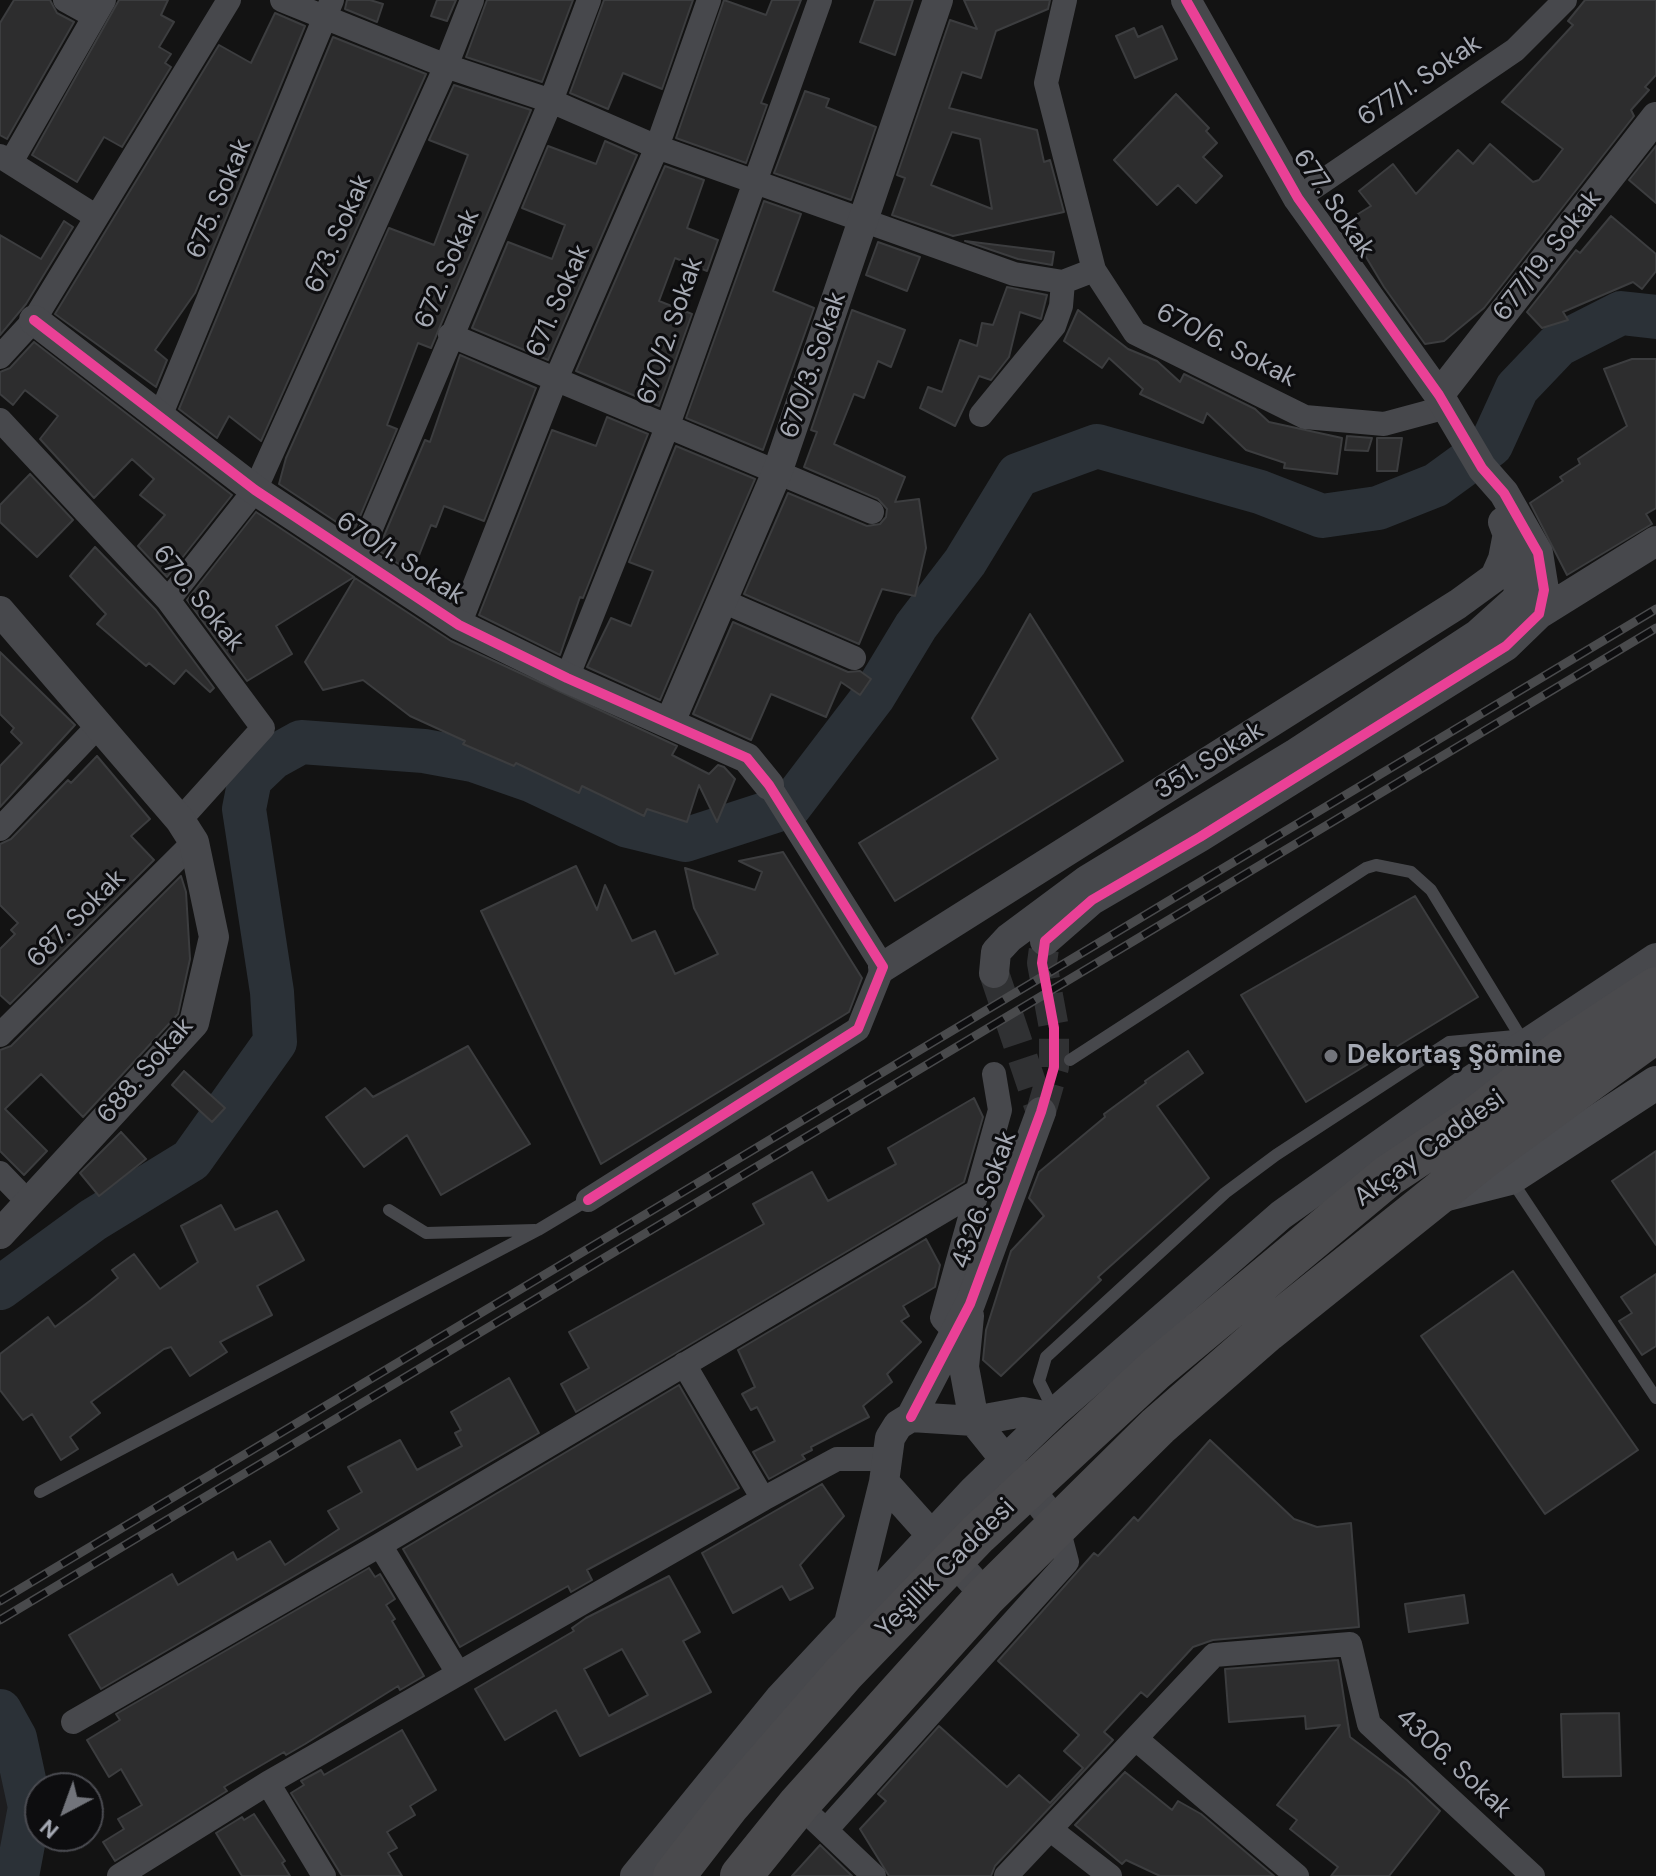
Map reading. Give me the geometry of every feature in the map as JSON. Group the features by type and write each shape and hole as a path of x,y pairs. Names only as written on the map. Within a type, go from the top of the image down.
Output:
{"highway":[{"name":"Akçay Caddesi","path":"1249,1292 1388,1176 1478,1116 1562,1050 1656,988"},
{"name":"Akçay Caddesi","path":"1267,1331 1434,1197 1656,1032"},
{"name":"Yeşillik Caddesi","path":"674,1876 729,1805 844,1673 942,1548 1016,1474 1155,1370 1249,1292"},
{"name":"Yeşillik Caddesi","path":"741,1876 812,1817 986,1596 1158,1426 1267,1331"}],"main road":[{"path":"1434,1197 1510,1178 1656,1083"}],"street":[{"path":"65,0 99,8 5,159 95,216"},
{"path":"0,357 34,320 229,0"},
{"path":"282,0 329,10 446,66 551,101 657,147 1014,274 1063,282 1094,270"},
{"name":"673. Sokak","path":"168,600 255,490 446,66 472,0"},
{"name":"672. Sokak","path":"358,559 551,101 589,0"},
{"name":"671. Sokak","path":"459,625 556,379 657,147 709,0"},
{"name":"670/2. Sokak","path":"567,678 668,425 820,0"},
{"name":"670/3. Sokak","path":"670,722 725,602 778,470 938,0"},
{"name":"670/6. Sokak","path":"1065,0 1046,83 1094,270 1135,333 1305,417 1384,424 1448,409"},
{"name":"677. Sokak","path":"1186,0 1298,198 1448,409 1482,468"},
{"name":"677/1. Sokak","path":"1298,198 1515,50 1565,0"},
{"name":"675. Sokak","path":"159,419 329,10"},
{"name":"677/19. Sokak","path":"1448,409 1656,117"},
{"path":"981,415 1054,326 1061,306 1063,282"},
{"name":"670/1. Sokak","path":"34,320 255,490 459,625 567,678 747,758 769,785"},
{"path":"450,335 872,512"},
{"name":"670. Sokak","path":"0,420 168,600 263,728 187,831"},
{"path":"1482,468 1504,493 1538,553 1544,590 1539,614"},
{"name":"351. Sokak","path":"994,973 996,952 1009,938 1087,880 1296,753 1478,634 1518,598 1520,567 1482,468"},
{"name":"351. Sokak","path":"883,967 1458,604 1495,577 1503,559 1508,533"},
{"path":"1045,941 1092,900 1200,837 1506,646 1539,614 1656,541"},
{"path":"725,602 854,658"},
{"name":"688. Sokak","path":"0,1234 194,1023 214,937 187,831 99,725 4,625"},
{"path":"0,829 99,725"},
{"path":"588,1200 858,1029 883,967 769,785"},
{"name":"687. Sokak","path":"0,1035 187,831"},
{"path":"1016,1474 1052,1414 1281,1215 1532,1035 1656,958"},
{"path":"954,1331 942,1318 1000,1110 994,1074"},
{"name":"4326. Sokak","path":"970,1304 1041,1112"},
{"path":"0,1173 28,1202"},
{"path":"73,1722 380,1545 979,1190"},
{"path":"848,1625 890,1438 898,1425 911,1417 970,1304"},
{"path":"874,1876 812,1817 1067,1562 1057,1524 974,1421 964,1367 970,1304"},
{"path":"684,1364 763,1499"},
{"path":"911,1417 974,1421 1023,1412 1052,1414"},
{"path":"119,1876 268,1783 837,1459 885,1470 942,1548 986,1596"},
{"path":"380,1545 458,1673"},
{"path":"635,1876 780,1698 848,1625 942,1548"},
{"name":"4306. Sokak","path":"1136,1739 1214,1655 1350,1644 1369,1724 1533,1876"},
{"path":"1006,1876 1136,1739 1297,1876"},
{"path":"268,1783 324,1876"},
{"path":"1051,1830 1110,1876"}],"lane":[{"path":"1070,1060 1366,868 1376,865 1411,872 1431,890 1532,1035"},
{"path":"1052,1414 1039,1381 1046,1357 1225,1193 1449,1042 1532,1035"},
{"path":"1510,1178 1656,1398"},
{"path":"40,1492 538,1230 588,1200"},
{"path":"389,1210 426,1233 538,1230"}],"shaded area":[{"path":"0,1755 6,1770 17,1835 5,1876 0,1876"}],"building":[{"path":"14,0 50,0 57,13 74,22 7,139 0,135 0,23"},
{"path":"119,0 168,0 161,15 174,22 159,47 171,54 165,63 171,67 122,147 104,137 77,182 32,155"},
{"path":"347,0 370,0 383,4 377,22 345,9"},
{"path":"437,0 456,0 447,21 431,16"},
{"path":"487,0 573,0 542,82 466,57"},
{"path":"604,0 693,0 662,89 623,73 608,109 570,93"},
{"path":"724,0 766,15 772,0 801,0 761,103 767,105 746,163 676,138"},
{"path":"875,0 913,0 895,55 860,42"},
{"path":"964,0 1050,0 1048,9 996,31 981,78 962,72 949,108 1037,130 1044,162 1050,160 1064,212 953,236 892,215 905,178 897,175 950,20 977,29","holes":["952,132 980,139 992,209 931,185"]},
{"path":"1585,0 1656,0 1656,75 1645,87 1649,90 1631,110 1634,116 1484,308 1444,341 1425,344 1384,287 1345,222 1371,206 1359,191 1393,164 1416,194 1458,150 1473,164 1490,144 1533,182 1539,180 1563,149 1502,102 1573,25 1568,21"},
{"path":"275,13 305,26 195,293 155,350 167,360 156,387 55,314 219,45 251,63"},
{"path":"1162,26 1177,59 1135,78 1116,36 1134,28 1138,37"},
{"path":"333,37 426,74 261,441 229,416 217,438 179,409"},
{"path":"454,85 531,110 431,348 418,343 387,425 397,429 353,533 279,484 286,458 389,228 434,245 468,155 429,140"},
{"path":"805,91 829,99 826,107 876,127 851,200 774,173"},
{"path":"1176,94 1209,128 1206,131 1217,143 1203,157 1222,176 1196,203 1178,185 1157,205 1114,160"},
{"path":"605,141 637,155 548,360 472,328 508,242 552,259 565,225 522,208 548,146 596,164"},
{"path":"1656,146 1656,203 1629,180"},
{"path":"665,166 704,180 687,228 718,240 707,271 675,258 659,301 692,314 659,406 576,371"},
{"path":"764,201 801,214 773,291 814,308 763,450 686,418"},
{"path":"1611,216 1656,254 1656,271 1642,289 1633,282 1563,312 1568,320 1542,328 1527,312 1576,250 1580,253"},
{"path":"64,221 73,227 26,304 0,335 0,235 41,259"},
{"path":"965,241 1054,252 1052,265 1018,259"},
{"path":"878,242 920,257 907,291 866,275"},
{"path":"1007,287 1047,295 1041,319 1020,312 1009,357 991,380 979,376 955,426 920,408 928,387 942,392 960,340 977,346 982,323 993,325"},
{"path":"852,310 905,330 891,367 878,361 864,398 854,394 834,444 905,477 895,502 919,499 926,548 915,596 882,589 859,644 744,594 788,493 867,526 880,524 886,517 887,509 878,499 804,467 817,432 811,430"},
{"path":"1078,310 1128,349 1157,361 1180,382 1184,374 1255,409 1269,422 1342,438 1337,474 1284,468 1285,463 1246,450 1207,413 1203,423 1140,394 1143,389 1109,358 1102,368 1064,341"},
{"path":"34,342 232,495 167,577 138,546 165,515 140,495 154,479 132,459 94,498 40,439 58,416 25,390 13,405 0,394 0,372 10,368"},
{"path":"460,355 536,388 484,521 444,506 436,527 431,525 412,573 378,550 425,440 430,442"},
{"path":"1632,359 1656,359 1656,508 1646,514 1652,524 1567,575 1530,503 1563,481 1560,477 1580,464 1578,459 1627,426 1604,369"},
{"path":"607,417 648,434 583,598 580,597 560,655 479,615 552,430 596,446"},
{"path":"1347,436 1372,438 1368,451 1345,450"},
{"path":"1377,438 1402,438 1397,471 1377,471"},
{"path":"676,446 755,479 660,700 587,667 611,618 631,626 653,571 629,562"},
{"path":"30,474 73,520 37,557 0,522 0,505"},
{"path":"256,512 354,577 276,626 292,654 247,681 187,600"},
{"path":"95,547 156,610 214,688 210,692 186,670 174,684 149,663 146,666 97,624 106,614 70,576"},
{"path":"355,578 451,641 677,746 672,755 709,774 718,765 724,767 735,779 717,822 699,785 687,822 647,809 644,816 582,786 579,793 516,763 514,766 463,744 465,741 410,716 363,680 323,690 305,662"},
{"path":"1030,614 1123,761 895,901 859,843 998,759 972,718"},
{"path":"733,622 848,672 860,671 871,679 860,695 841,682 826,717 771,694 751,740 693,714"},
{"path":"0,652 75,725 0,807 0,766 22,743 11,732 14,728 0,714"},
{"path":"97,756 150,819 131,836 154,860 10,1004 0,995 0,949 15,934 11,930 18,923 0,905 0,844 11,839 68,780 71,783"},
{"path":"783,852 862,978 849,1012 601,1164 481,911 576,866 597,910 605,885 632,941 655,931 675,974 718,954 694,908 685,868 755,890 762,872 739,861"},
{"path":"181,876 186,892 190,959 178,1014 83,1117 41,1074 5,1109 47,1151 24,1175 0,1151 0,1050 11,1046"},
{"path":"1415,896 1478,997 1306,1102 1241,995"},
{"path":"468,1046 530,1144 441,1195 407,1135 364,1167 326,1117 365,1088 373,1097"},
{"path":"1188,1051 1203,1073 1157,1106 1209,1178 1098,1277 1101,1280 1001,1376 983,1360 986,1330 1011,1251 1044,1216 1029,1198 1039,1172 1105,1117 1104,1114"},
{"path":"184,1071 225,1108 212,1122 172,1085"},
{"path":"974,1098 983,1117 964,1182 576,1412 561,1384 589,1368 569,1332 764,1224 753,1204 812,1172 828,1201 896,1164 888,1148"},
{"path":"121,1132 146,1159 99,1196 80,1173"},
{"path":"1656,1151 1656,1245 1612,1181"},
{"path":"221,1205 235,1230 277,1211 304,1260 257,1286 272,1315 220,1342 227,1352 190,1376 171,1347 164,1349 91,1402 100,1413 70,1437 78,1449 61,1460 32,1414 23,1420 0,1390 0,1354 48,1317 55,1327 118,1278 112,1270 134,1254 160,1289 198,1262 181,1226"},
{"path":"926,1239 940,1265 935,1287 903,1306 909,1316 901,1321 921,1342 887,1374 892,1382 863,1406 869,1417 811,1447 812,1450 802,1455 805,1459 769,1479 753,1452 775,1441 757,1407 751,1410 742,1394 755,1387 738,1350"},
{"path":"1513,1271 1638,1450 1545,1514 1421,1336"},
{"path":"1656,1274 1656,1346 1642,1355 1619,1321 1632,1313 1621,1297"},
{"path":"509,1378 539,1433 101,1689 69,1635 172,1574 178,1585 233,1552 237,1560 270,1541 285,1565 339,1529 328,1511 362,1492 348,1467 400,1440 417,1470 462,1446 455,1433 461,1430 451,1412"},
{"path":"679,1385 739,1488 587,1570 592,1580 571,1592 568,1586 460,1647 403,1549"},
{"path":"1210,1440 1294,1519 1317,1527 1351,1523 1359,1627 1213,1640 1193,1647 1147,1697 1141,1692 1104,1732 1113,1740 995,1866 991,1876 889,1876 860,1829 886,1801 878,1794 939,1726 1007,1787 1019,1775 1050,1803 1083,1768 1064,1751 1079,1735 998,1661 1094,1553 1098,1556 1134,1517 1138,1521"},
{"path":"822,1484 844,1516 800,1565 813,1588 790,1600 782,1586 733,1613 702,1553"},
{"path":"369,1568 375,1577 380,1574 395,1599 386,1605 395,1619 392,1621 424,1676 400,1690 398,1686 305,1744 286,1755 284,1752 224,1787 227,1791 115,1861 104,1841 124,1829 118,1819 142,1805 121,1769 109,1777 87,1740 120,1720 116,1714"},
{"path":"669,1576 700,1632 683,1641 711,1692 580,1756 556,1710 505,1740 475,1689 574,1631 572,1628","holes":["622,1649 648,1695 609,1716 584,1669"]},
{"path":"1464,1595 1468,1623 1409,1632 1405,1604"},
{"path":"1338,1660 1350,1737 1407,1780 1440,1811 1389,1876 1331,1876 1338,1867 1290,1829 1297,1820 1277,1805 1340,1725 1306,1729 1305,1716 1229,1722 1225,1669"},
{"path":"1619,1713 1621,1776 1563,1777 1561,1714"},
{"path":"402,1730 436,1790 410,1806 415,1815 387,1832 397,1848 388,1853 402,1876 342,1876 291,1793 304,1785 301,1781 321,1770 324,1775"},
{"path":"1125,1772 1172,1810 1178,1801 1201,1814 1274,1876 1160,1876 1126,1860 1122,1864 1075,1825"},
{"path":"254,1814 285,1861 282,1863 290,1876 242,1876 216,1833 242,1817 244,1820"},
{"path":"820,1845 852,1876 792,1876"}],"waterway":[{"path":"0,1288 93,1220 191,1160 275,1042 272,992 244,809 250,779 272,758 301,742 424,751 473,760 533,781 628,826 685,840 790,806 873,697 916,626 965,562 1018,475 1097,446 1260,492 1322,516 1378,508 1436,485 1491,445 1517,388 1558,345 1621,313 1656,317"},
{"path":"0,1711 15,1738 30,1807 17,1876"}],"tunnel":[{"path":"1041,1112 1054,1067 1054,1028 1042,963 1045,941"},
{"path":"994,973 1041,1112"}],"railway":[{"path":"0,1601 1656,609"},
{"path":"0,1620 1656,628"}],"cycle path":[{"path":"911,1417 970,1304 1041,1112 1054,1067 1054,1028 1042,963 1045,941 1092,900 1200,837 1506,646 1539,614 1544,590 1538,553 1504,493 1482,468 1439,395 1298,198 1186,0"},
{"path":"34,320 255,490 459,625 567,678 747,758 769,785 883,967 858,1029 588,1200"}],"place":[{"name":"Dekortaş Şömine","path":"1331,1056"}]}
